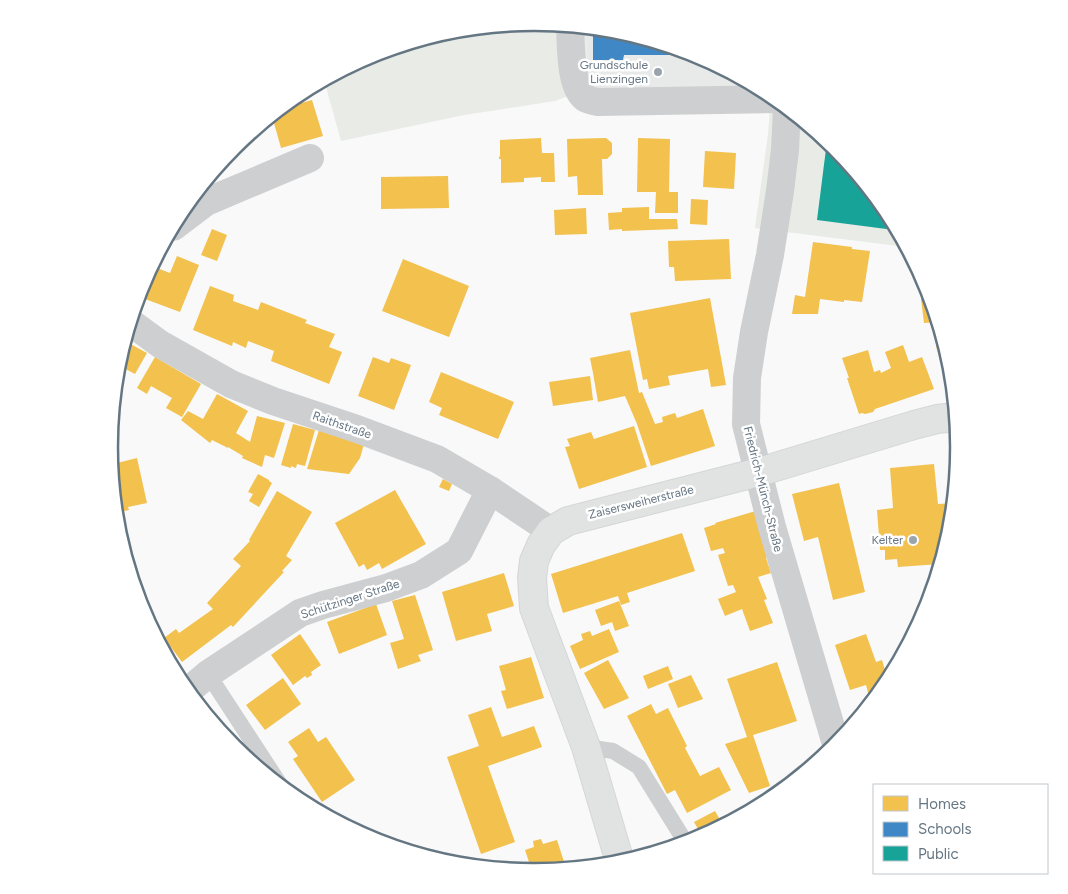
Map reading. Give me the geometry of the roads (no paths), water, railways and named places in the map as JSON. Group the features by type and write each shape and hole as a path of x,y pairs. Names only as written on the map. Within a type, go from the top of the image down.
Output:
{"main road":[{"name":"Zaisersweiherstraße","path":"551,531 568,521 759,472 914,425 949,418"},
{"path":"551,531 541,544 534,561 532,578 534,608 586,747 618,854"}],"street":[{"path":"570,33 572,68 577,87 584,98 598,102 762,99"},
{"name":"Friedrich-Münch-Straße","path":"787,117 780,191 747,378 746,424 772,527 833,735"},
{"path":"189,215 206,202 310,158"},
{"name":"Raithstraße","path":"136,326 160,344 231,384 273,402 357,429 436,459 490,490 551,531"},
{"name":"Schützinger Straße","path":"198,683 300,613 386,588 421,575 458,551 490,490"}],"lane":[{"path":"198,683 260,760"},
{"path":"586,747 613,751 639,767 682,835"}],"place":[{"name":"Grundschule Lienzingen","path":"658,72"},
{"name":"Kelter","path":"913,540"}]}
